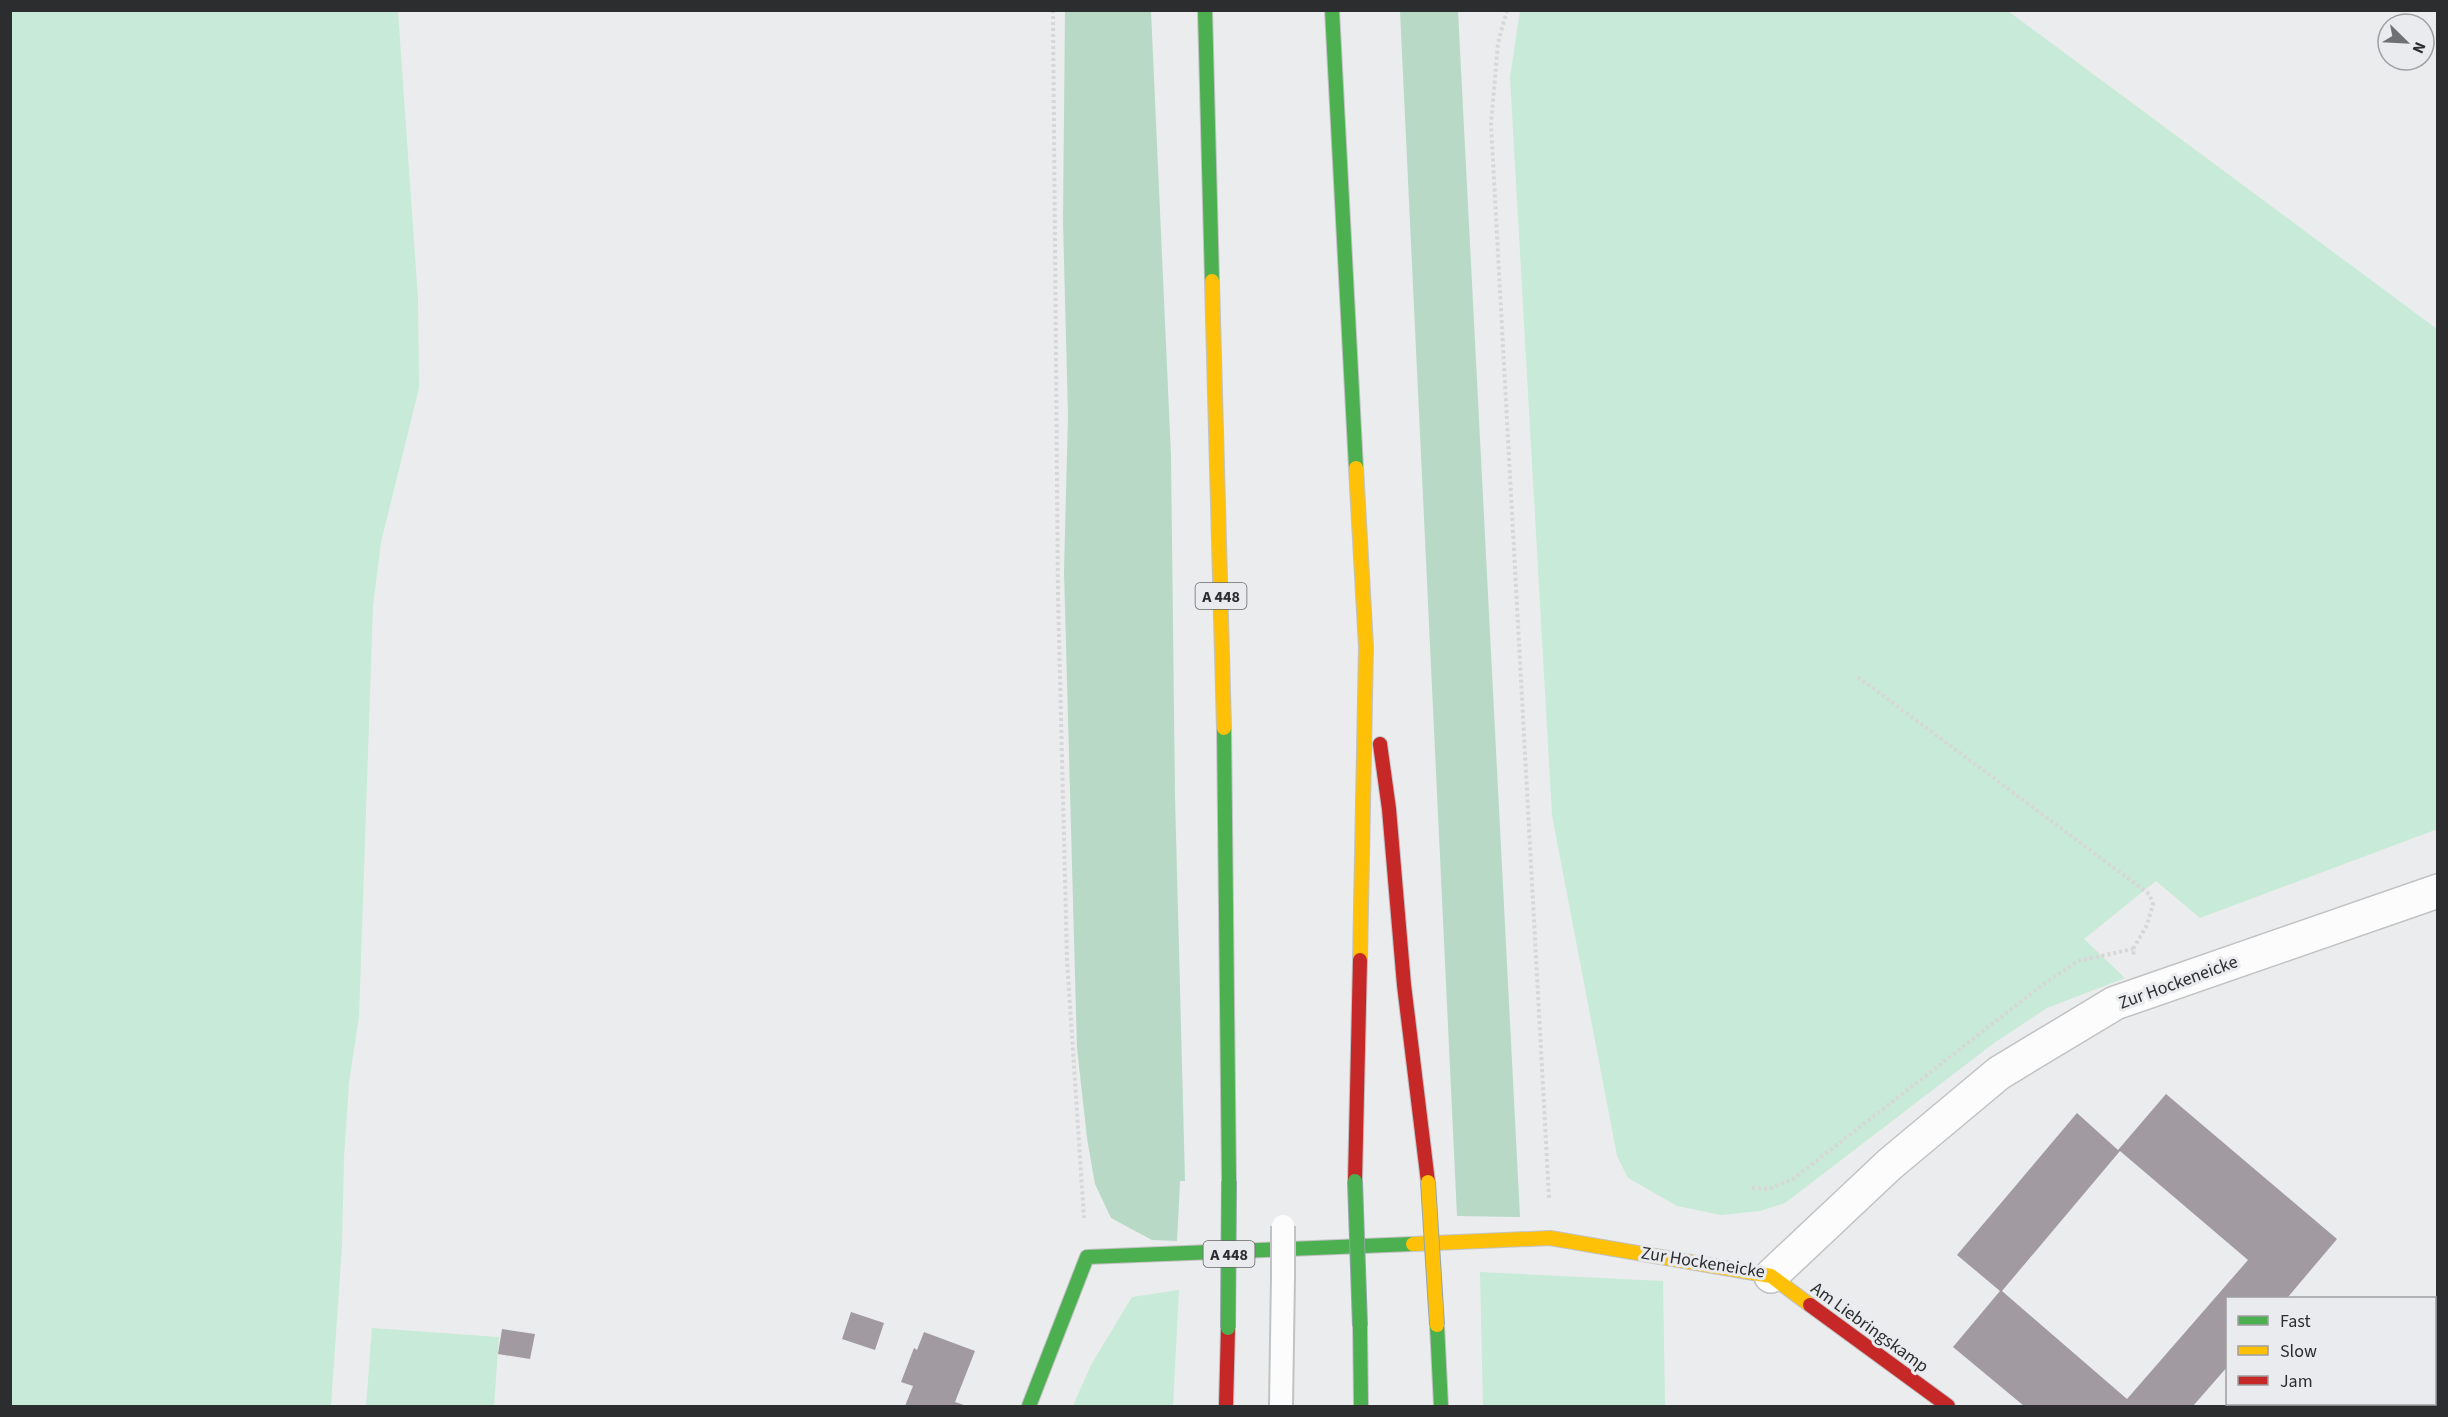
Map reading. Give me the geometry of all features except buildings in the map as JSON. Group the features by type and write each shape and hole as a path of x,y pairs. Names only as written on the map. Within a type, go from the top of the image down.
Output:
{"main road":[{"name":"A 448","path":"1205,10 1224,703 1229,1181 1226,1407"},
{"path":"1332,10 1366,647 1355,1181 1361,1407"},
{"path":"1366,647 1389,809 1404,985 1428,1182 1441,1407"},
{"name":"Zur Hockeneicke","path":"1087,1257 1550,1238 1771,1276"},
{"path":"1029,1407 1087,1257"},
{"name":"Am Liebringskamp","path":"1771,1276 1948,1407"}],"street":[{"name":"Zur Hockeneicke","path":"1771,1276 1890,1164 1999,1073 2115,1003 2438,891"}],"lane":[{"path":"1281,1407 1283,1226"}],"path":[{"path":"1053,10 1057,537 1066,960 1087,1257"},
{"path":"1508,10 1498,43 1491,124 1550,1238"},
{"path":"1752,1188 1768,1189 1793,1179 2031,993 2078,961 2133,949 2148,926 2153,903 2149,894 1858,677"}],"green space":[{"path":"10,11 398,11 418,299 419,388 381,542 373,606 359,1017 349,1082 342,1246 331,1406 11,1406"},
{"path":"1065,11 1151,11 1171,456 1175,796 1185,1181 1180,1181 1177,1241 1152,1240 1111,1218 1095,1184 1087,1138 1077,1048 1064,571 1068,416 1063,221"},
{"path":"1400,11 1458,11 1520,1217 1457,1216"},
{"path":"1520,11 2008,11 2437,329 2437,832 2435,830 2200,918 2156,881 2084,939 2125,978 2047,1008 1994,1043 1785,1203 1760,1211 1721,1215 1677,1206 1628,1178 1617,1156 1552,815 1510,77"},
{"path":"1480,1272 1663,1281 1665,1406 1483,1406"},
{"path":"1179,1290 1173,1406 1073,1406 1091,1365 1132,1297"},
{"path":"372,1328 499,1337 494,1406 366,1406"}],"traffic: fast":[{"path":"1205,10 1212,281"},
{"path":"1332,10 1356,468"},
{"path":"1224,728 1229,1181"},
{"path":"1228,1328 1229,1181"},
{"path":"1355,1181 1360,1326"},
{"path":"1029,1406 1087,1257 1413,1244"},
{"path":"1437,1325 1441,1406"},
{"path":"1360,1326 1361,1406"}],"traffic: slow":[{"path":"1212,281 1224,728"},
{"path":"1356,468 1366,647 1360,960"},
{"path":"1428,1182 1437,1325"},
{"path":"1413,1244 1550,1238 1771,1276 1810,1305"}],"traffic: jam":[{"path":"1380,744 1389,809 1404,985 1428,1182"},
{"path":"1355,1181 1360,960"},
{"path":"1810,1305 1948,1406"},
{"path":"1226,1406 1228,1328"}]}
